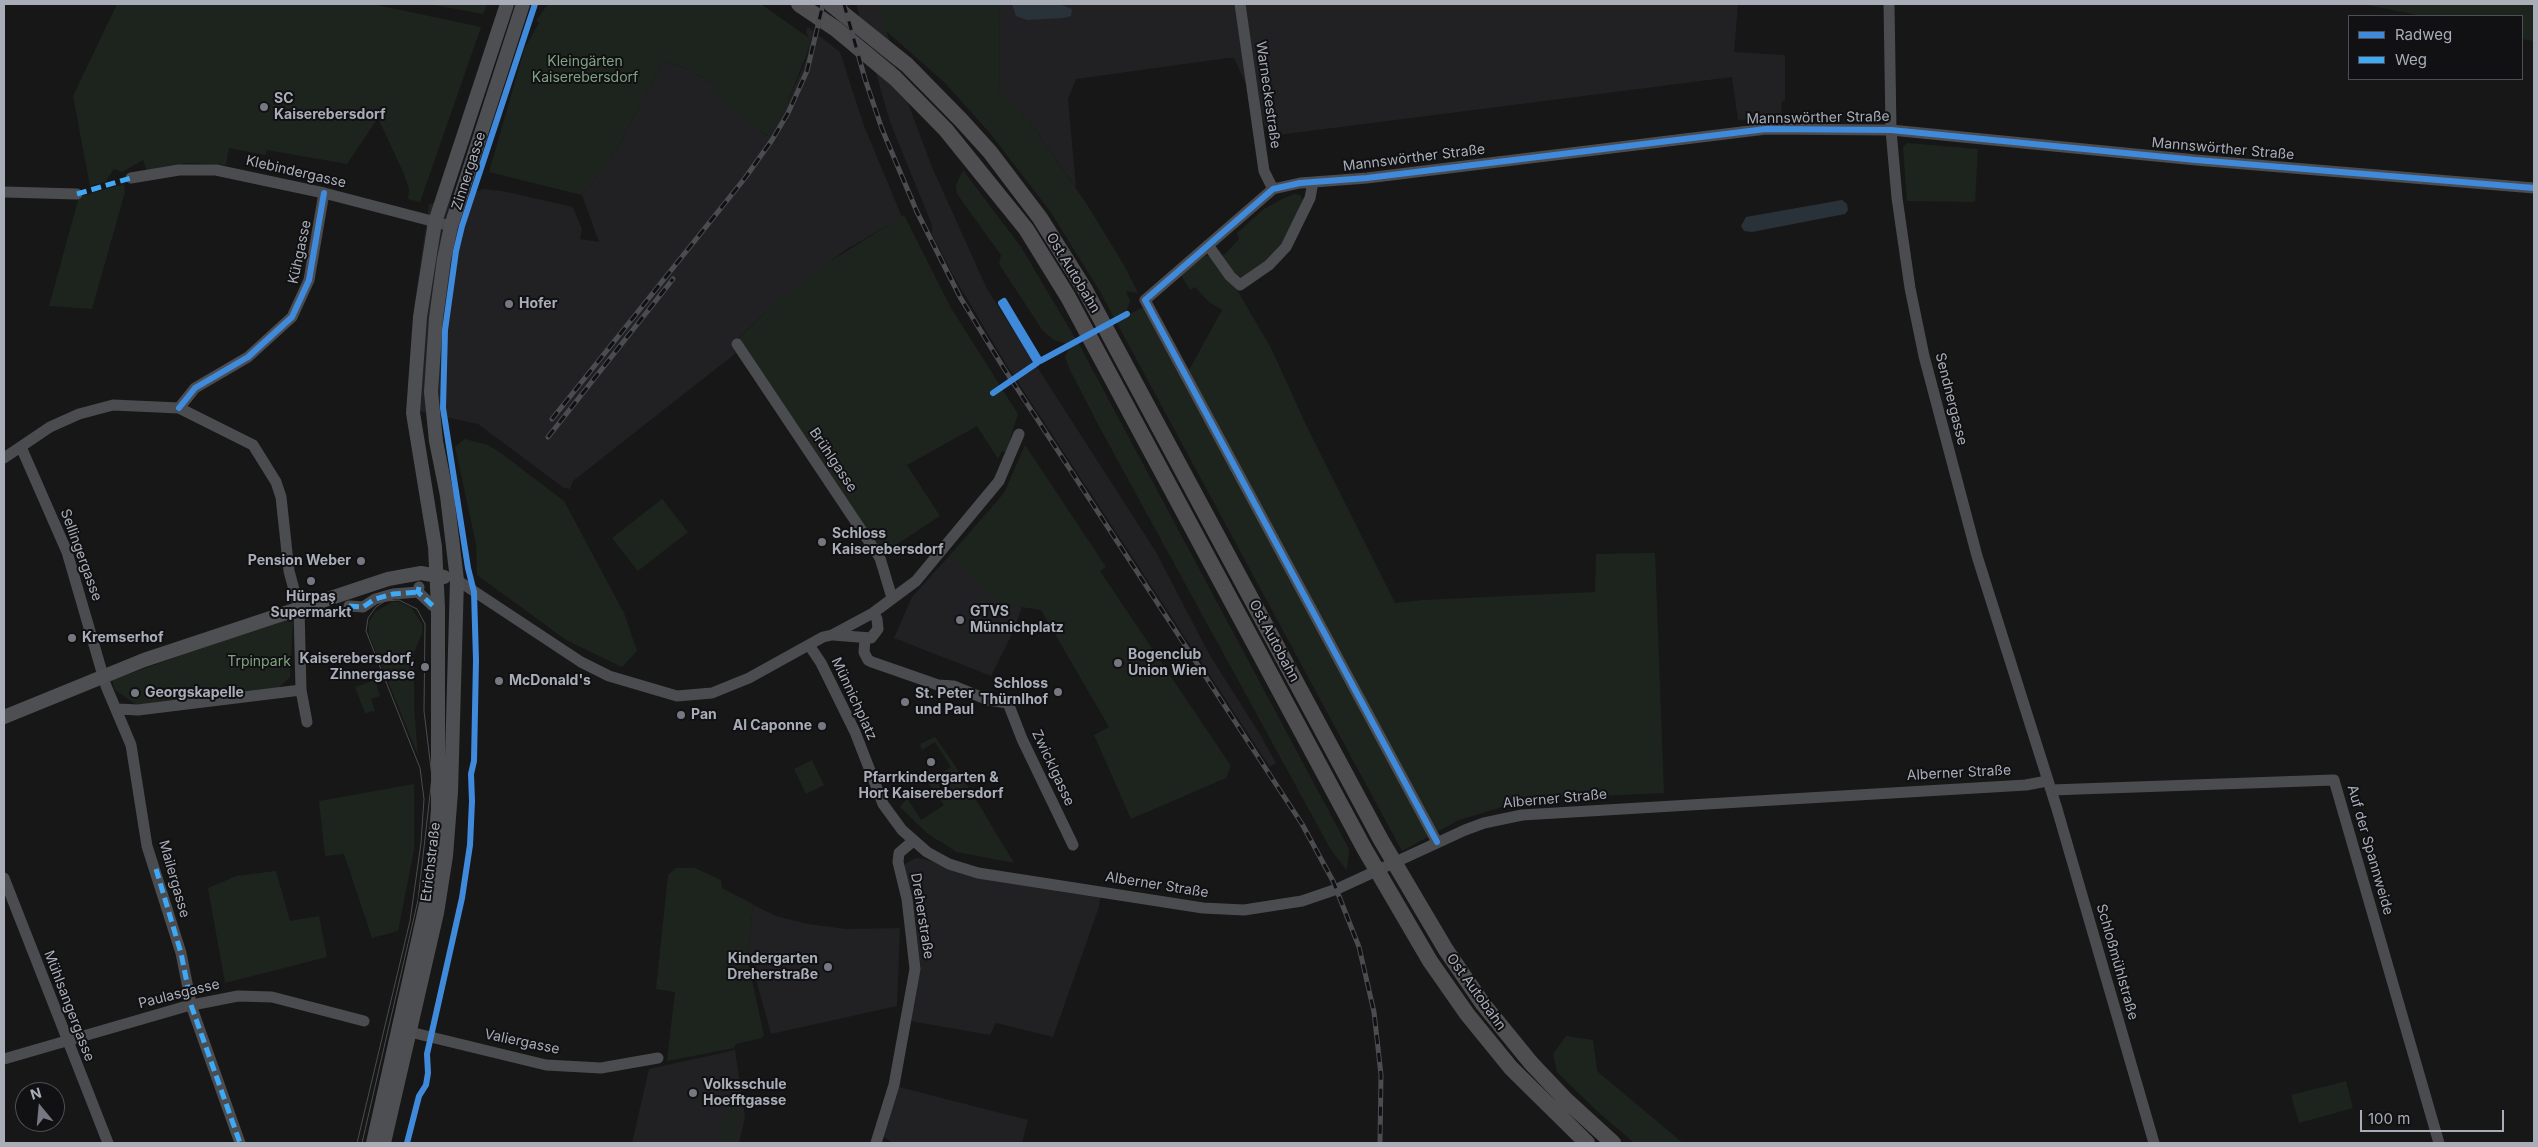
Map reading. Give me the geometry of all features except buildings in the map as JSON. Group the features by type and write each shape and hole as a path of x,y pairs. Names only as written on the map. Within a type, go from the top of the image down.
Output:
{"highway":[{"name":"Ost Autobahn","path":"799,4 836,29 895,78 946,130 1026,229 1068,297 1364,848 1430,961 1468,1014 1511,1068 1588,1143"},
{"name":"Ost Autobahn","path":"831,4 907,65 961,120 990,152 1040,218 1084,288 1381,840 1446,950 1483,1004 1531,1063 1566,1100 1613,1143"}],"main road":[{"name":"Zinnergasse","path":"436,575 434,535 413,413 420,317 435,222 507,4"},
{"name":"Zinnergasse","path":"456,580 447,496 436,441 431,392 436,318 444,259 452,226 523,4"},
{"path":"4,717 105,676 299,608 410,573 436,575 456,580"},
{"name":"Etrichstraße","path":"373,1143 433,873 439,768 436,575"},
{"name":"Etrichstraße","path":"384,1143 437,913 446,856 451,792 456,580"}],"street":[{"name":"Warneckestraße","path":"1240,4 1264,171 1273,189"},
{"name":"Sendnergasse","path":"1890,4 1891,130 1905,254 1924,356 1977,556 2049,786"},
{"name":"Mannswörther Straße","path":"1273,189 1313,182 1367,178 1766,129 1891,130 2196,160 2534,188"},
{"name":"Klebindergasse","path":"131,178 179,170 216,170 324,193 452,226"},
{"path":"1208,245 1230,276 1240,285 1268,265 1286,248 1310,198 1313,182"},
{"path":"1273,189 1145,300 1436,842"},
{"path":"4,192 77,194"},
{"name":"Kühgasse","path":"179,408 195,388 248,357 292,316 310,280 324,193"},
{"name":"Brühlgasse","path":"737,344 880,558 892,598"},
{"path":"4,458 50,427 79,414 113,405 179,408 253,445 276,482 281,497 289,571 299,608 301,690 307,722"},
{"path":"456,580 592,668 609,676 677,696 702,695 732,686 809,645 832,635 873,613 916,581 999,481 1019,434"},
{"name":"Sellingergasse","path":"20,447 67,552 105,676 106,686 118,709"},
{"path":"349,606 362,607 375,599 419,590 433,606"},
{"path":"865,639 876,634 878,629 877,619 873,613"},
{"name":"Münnichplatz","path":"832,635 865,639 864,652 868,660 872,662 938,685 954,686 988,700 1008,703"},
{"name":"Münnichplatz","path":"809,645 821,663 855,732 883,804 913,841"},
{"path":"118,709 138,710 301,690"},
{"name":"Zwicklgasse","path":"1008,703 1022,739 1073,845"},
{"name":"Mailergasse","path":"118,709 131,746 147,846 156,869 181,953 191,1002 240,1143"},
{"name":"Auf der Spannweide","path":"2049,786 2334,780 2439,1143"},
{"name":"Alberner Straße","path":"913,841 949,864 978,873 1224,910 1266,908 1320,896 1436,842 1484,823 1537,813 2016,785 2049,786"},
{"name":"Schloßmühlstraße","path":"2049,786 2154,1143"},
{"name":"Dreherstraße","path":"876,1143 894,1085 915,969 907,899 898,858 903,849 913,841"},
{"name":"Mühlsangergasse","path":"4,878 108,1143"},
{"name":"Paulasgasse","path":"4,1059 191,1002 238,996 272,998 364,1021"},
{"name":"Valiergasse","path":"410,1032 546,1065 600,1068 658,1058"}],"shaded area":[{"path":"856,4 880,4 898,77 932,167 987,289 1156,552 1209,654 1276,763 1270,767 1006,364 953,275 932,234 932,225 890,122"},
{"path":"1000,4 1738,4 1734,52 1785,55 1785,101 1782,101 1781,118 1738,120 1732,77 1270,136 1234,58 1228,58 1076,79 1068,99 1076,188 1030,122 999,92"},
{"path":"1012,4 1059,4 1072,9 1071,16 1027,20 1016,16"},
{"path":"808,27 840,52 864,126 902,217 847,249 778,301 731,345 736,353 573,481 570,489 564,488 478,424 409,409 414,307 429,204 484,189 502,191 573,207 582,229 580,239 599,242 582,195 611,159 664,61 680,66 717,85 715,94 767,136 787,103 804,65 811,43 806,32"},
{"path":"1842,200 1847,204 1848,210 1845,214 1752,232 1744,231 1741,226 1746,217"},
{"name":"GTVS Münnichplatz","path":"949,556 1001,603 1022,607 1013,632 991,676 894,638 912,597"},
{"path":"916,858 977,877 1100,897 1099,907 1053,1037 996,1023 990,1035 910,1021 920,970 915,914 904,870 905,864"},
{"name":"Kindergarten Dreherstraße","path":"753,905 776,916 808,924 846,929 900,928 897,1006 771,1034 755,976 758,975 754,956 748,955"},
{"name":"Volksschule Hoefftgasse","path":"735,1050 745,1117 739,1143 632,1143 649,1069"},
{"path":"899,1087 1028,1120 1022,1143 892,1143 883,1136"}],"green space":[{"name":"SC Kaiserebersdorf","path":"117,4 372,4 481,27 420,202 408,199 409,189 404,174 378,118 347,164 267,150 265,155 229,148 226,165 188,163 147,171 143,160 122,172 114,169 105,182 90,186 73,96"},
{"path":"429,4 487,4 483,14"},
{"name":"Kleingärten Kaiserebersdorf","path":"548,4 761,4 809,38 811,43 787,103 768,136 714,96 712,93 717,85 680,66 664,61 611,159 582,195 489,172 525,47 539,23 536,21"},
{"path":"880,4 1000,4 999,92 1030,122 1088,206 1125,267 1138,293 1126,291 1130,301 1126,312 1128,315 1145,306 1189,370 1222,310 1209,302 1195,287 1190,290 1181,275 1206,255 1213,257 1224,255 1239,239 1237,233 1264,209 1284,198 1295,194 1300,195 1303,201 1300,212 1275,254 1243,278 1236,288 1271,348 1307,427 1395,603 1595,592 1596,554 1655,553 1664,793 1529,799 1459,820 1402,851 1099,290 1050,211 989,132 945,83 886,31"},
{"path":"2362,4 2534,4 2534,41 2523,39 2523,15 2417,15"},
{"path":"1907,143 1978,149 1975,202 1907,201 1903,147"},
{"path":"963,170 1021,247 1081,348 1349,849 1347,870 1331,850 1101,430 1070,370 1065,357 1069,348 1067,344 1054,340 1043,331 999,264 1001,255 957,194 956,185"},
{"path":"124,184 125,192 92,309 49,306 79,197"},
{"path":"904,215 951,308 1018,414 1006,452 1002,451 998,459 977,426 907,465 940,516 882,554 737,340 778,301 815,271"},
{"path":"465,439 488,445 501,453 564,501 624,613 637,651 622,667 566,640 477,575 476,544 455,447"},
{"name":"Bogenclub Union Wien","path":"1025,445 1106,567 1100,571 1231,766 1226,778 1131,819 1094,735 1109,727 1041,610 1001,604 949,556 1004,493"},
{"path":"662,499 688,532 638,571 612,538"},
{"path":"392,602 399,602 412,608 422,624 422,633 412,658 414,658 414,707 418,755 369,635 369,622 375,612"},
{"name":"Trpinpark","path":"290,617 293,621 290,677 276,690 137,705 115,690 112,680"},
{"path":"375,680 380,696 371,699 375,711 365,713 355,687"},
{"path":"935,737 960,773 1014,863 957,852 928,834 900,807 907,798 921,820 944,805 928,783 937,776 940,781 939,789 949,791 951,781 944,779 940,774 951,767 935,742 922,750 920,744"},
{"path":"812,760 824,785 806,794 794,769"},
{"path":"414,784 414,850 398,931 372,938 344,854 325,856 319,801"},
{"path":"676,868 695,868 721,880 722,888 753,904 748,955 755,957 748,962 764,1035 762,1038 736,1044 734,1048 667,1061 675,992 656,989 668,875"},
{"path":"276,871 290,921 319,916 327,957 225,983 208,888 236,876"},
{"path":"1566,1036 1593,1040 1597,1071 1683,1143 1634,1143 1597,1111 1557,1072 1553,1054"},
{"path":"2346,1081 2353,1108 2299,1123 2291,1095"},
{"path":"737,1106 739,1118 734,1143 720,1141 721,1123 727,1121 727,1109"}],"tram line":[{"path":"357,1143 410,921 421,843 424,799 420,768 366,631 368,618 376,607 385,601 399,600 417,609 425,624 424,711 432,777 418,900 362,1143"}],"railway":[{"path":"552,419 745,178 772,140 788,113 807,71 823,4"},
{"path":"844,4 865,79 882,129 917,212 960,297 1003,367 1302,824 1333,881 1359,947 1374,1012 1381,1075 1380,1143"},
{"path":"548,437 673,279"}],"marked path":[{"path":"77,194 131,178"},
{"path":"419,587 418,592 433,606"},
{"path":"349,606 363,607 375,599 393,594 418,592"},
{"path":"156,869 181,953 190,998"},
{"path":"191,1005 240,1143"}],"cycle path":[{"path":"407,1143 419,1096 426,1085 428,1073 427,1054 462,898 470,845 471,774 474,761 476,660 474,592 468,568 443,408 445,330 456,251 462,226 535,4"},
{"path":"1437,842 1145,300 1273,189 1300,183 1367,178 1766,129 1891,130 2196,160 2534,188"},
{"path":"179,408 195,388 248,357 292,317 309,280 324,193"},
{"path":"993,393 1037,363 1001,303 1004,301 1040,361 1127,314"}],"place":[{"name":"SC Kaiserebersdorf","path":"264,107"},
{"name":"Hofer","path":"509,304"},
{"name":"Schloss Kaiserebersdorf","path":"822,542"},
{"name":"Pension Weber","path":"361,561"},
{"name":"Hürpaş Supermarkt","path":"311,581"},
{"name":"GTVS Münnichplatz","path":"960,620"},
{"name":"Kremserhof","path":"72,638"},
{"name":"Bogenclub Union Wien","path":"1118,663"},
{"name":"Kaiserebersdorf, Zinnergasse","path":"425,667"},
{"name":"McDonald's","path":"499,681"},
{"name":"Schloss Thürnlhof","path":"1058,692"},
{"name":"Georgskapelle","path":"135,693"},
{"name":"St. Peter und Paul","path":"905,702"},
{"name":"Pan","path":"681,715"},
{"name":"Al Caponne","path":"822,726"},
{"name":"Pfarrkindergarten & Hort Kaiserebersdorf","path":"931,762"},
{"name":"Kindergarten Dreherstraße","path":"828,967"},
{"name":"Volksschule Hoefftgasse","path":"693,1093"}]}
